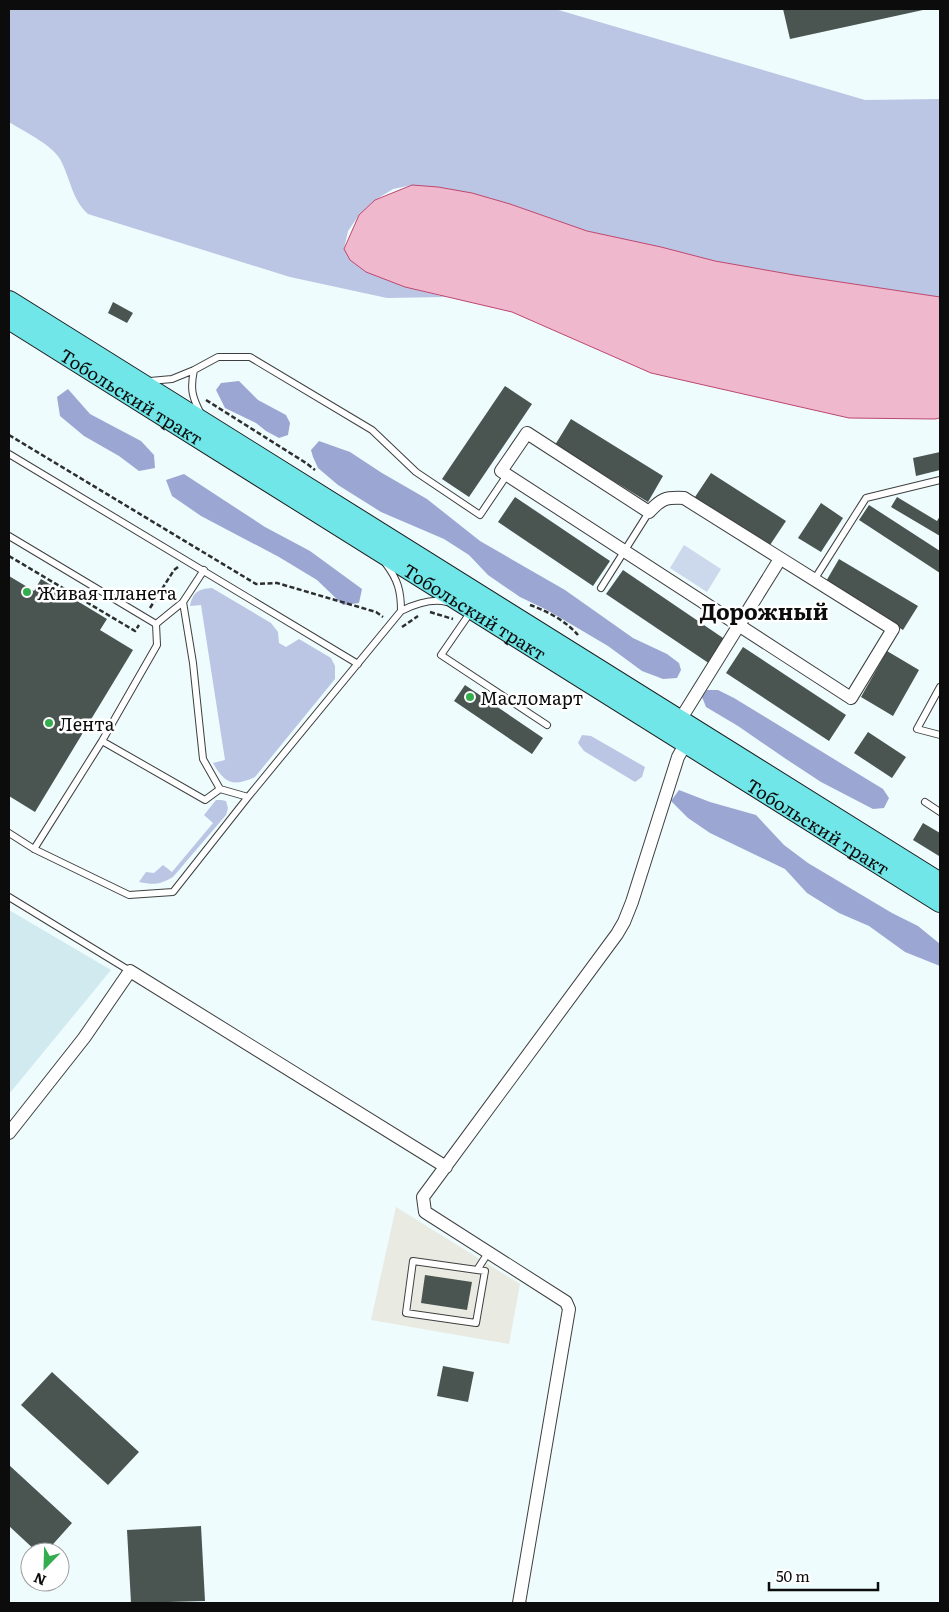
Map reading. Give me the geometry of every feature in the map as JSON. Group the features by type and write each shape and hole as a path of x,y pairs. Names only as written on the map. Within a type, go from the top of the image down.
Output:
{"main road":[{"name":"Тобольский тракт","path":"9,305 205,422 940,883"},
{"name":"Тобольский тракт","path":"9,305 376,550 940,902"}],"street":[{"path":"527,433 649,512 656,503 665,498 684,498 893,629 851,698 501,471 527,433"},
{"path":"680,720 780,558"},
{"path":"519,1603 569,1309 566,1302 425,1212 423,1197 624,922 678,757 686,743"},
{"path":"9,1133 84,1038 130,971 446,1167"}],"lane":[{"path":"138,381 157,382 172,379 218,357 250,357 372,430 416,472 480,515 507,475"},
{"path":"194,370 191,385 194,400 205,422"},
{"path":"9,454 358,664"},
{"path":"814,580 866,498 940,480"},
{"path":"600,588 649,512"},
{"path":"9,536 156,624"},
{"path":"376,550 393,573 401,591 401,611"},
{"path":"156,624 183,602 204,570"},
{"path":"9,834 34,849 129,895 173,892 248,797 401,611 418,603 440,600 472,610 441,656 547,725"},
{"path":"183,602 193,663 203,759 220,789 248,797"},
{"path":"34,849 102,741 158,645 156,624"},
{"path":"940,687 917,729 940,735"},
{"path":"102,741 205,800 220,789"},
{"path":"925,802 940,812"},
{"path":"9,897 130,971"},
{"path":"477,1270 488,1252"},
{"path":"414,1261 477,1270 485,1271 476,1323 406,1313 414,1261"}],"path":[{"path":"9,435 194,548"}],"shaded area":[{"path":"9,9 555,9 865,100 940,99 940,297 715,261 587,231 472,193 412,185 393,189 375,200 359,215 348,231 344,249 405,287 445,297 387,298 290,277 88,214 78,202 56,153 44,143 9,122"},
{"path":"412,185 472,193 587,231 715,261 940,297 940,418 849,418 651,373 512,312 405,287 366,272 350,260 344,249 359,215 375,200"},
{"path":"239,381 258,400 286,415 290,423 288,435 279,438 256,423 225,408 216,390 221,383"},
{"path":"68,389 90,414 141,441 154,455 155,468 139,471 119,456 84,436 60,416 57,397"},
{"path":"319,441 350,452 427,499 480,541 565,590 633,638 667,654 679,663 681,670 677,678 663,679 642,671 608,646 547,610 520,597 488,575 469,555 444,539 381,512 338,485 318,468 313,457 311,450"},
{"path":"184,474 265,527 310,551 362,589 359,603 343,605 317,580 279,557 201,516 172,496 166,480"},
{"path":"684,545 721,569 707,592 670,568"},
{"path":"212,588 271,623 278,632 279,643 286,647 299,639 331,658 335,666 335,679 255,777 235,783 226,779 213,763 225,760 201,605 190,606 197,592"},
{"path":"707,690 718,690 734,698 883,789 889,798 884,808 873,809 821,782 738,726 706,707 702,697"},
{"path":"582,735 591,736 645,767 642,777 635,782 584,751 578,743"},
{"path":"679,790 710,802 756,815 784,845 808,863 892,913 918,926 940,944 940,966 905,952 869,926 839,913 807,893 785,869 710,833 688,818 671,801"},
{"path":"216,800 226,801 228,808 226,815 173,877 156,884 139,882 146,872 154,873 163,865 172,872 213,823 204,815"},
{"path":"9,910 111,970 9,1094"},
{"path":"396,1207 520,1284 509,1344 371,1320"}],"building":[{"path":"783,9 923,9 923,10 790,39"},
{"path":"113,302 133,313 127,323 108,313"},
{"path":"505,386 532,404 469,497 442,479"},
{"path":"571,419 663,476 648,502 555,445"},
{"path":"940,452 940,470 916,476 913,458"},
{"path":"711,473 786,521 768,548 693,500"},
{"path":"515,497 610,561 593,586 498,522"},
{"path":"897,497 937,521 940,516 940,536 891,507"},
{"path":"821,503 843,518 821,552 798,538"},
{"path":"869,505 940,551 940,573 859,520"},
{"path":"839,559 918,606 903,630 825,583"},
{"path":"623,570 726,640 710,664 606,594"},
{"name":"Лента","path":"9,576 34,591 41,579 107,619 100,630 133,650 35,812 9,796"},
{"path":"743,647 846,715 829,741 726,673"},
{"path":"887,651 919,670 893,716 861,697"},
{"path":"465,685 543,738 532,754 454,701"},
{"path":"868,732 906,757 892,778 854,753"},
{"path":"923,823 940,833 939,856 913,840"},
{"path":"425,1275 472,1282 467,1310 421,1303"},
{"path":"443,1366 474,1372 468,1402 437,1396"},
{"path":"52,1372 139,1452 108,1485 21,1405"},
{"path":"9,1465 72,1523 55,1542 26,1542 9,1526"},
{"path":"201,1526 205,1601 131,1603 127,1530"}],"place":[{"name":"Живая планета","path":"27,592"},
{"name":"Масломарт","path":"470,697"},
{"name":"Лента","path":"49,723"}],"district":[{"name":"Дорожный","path":"764,610"}]}
